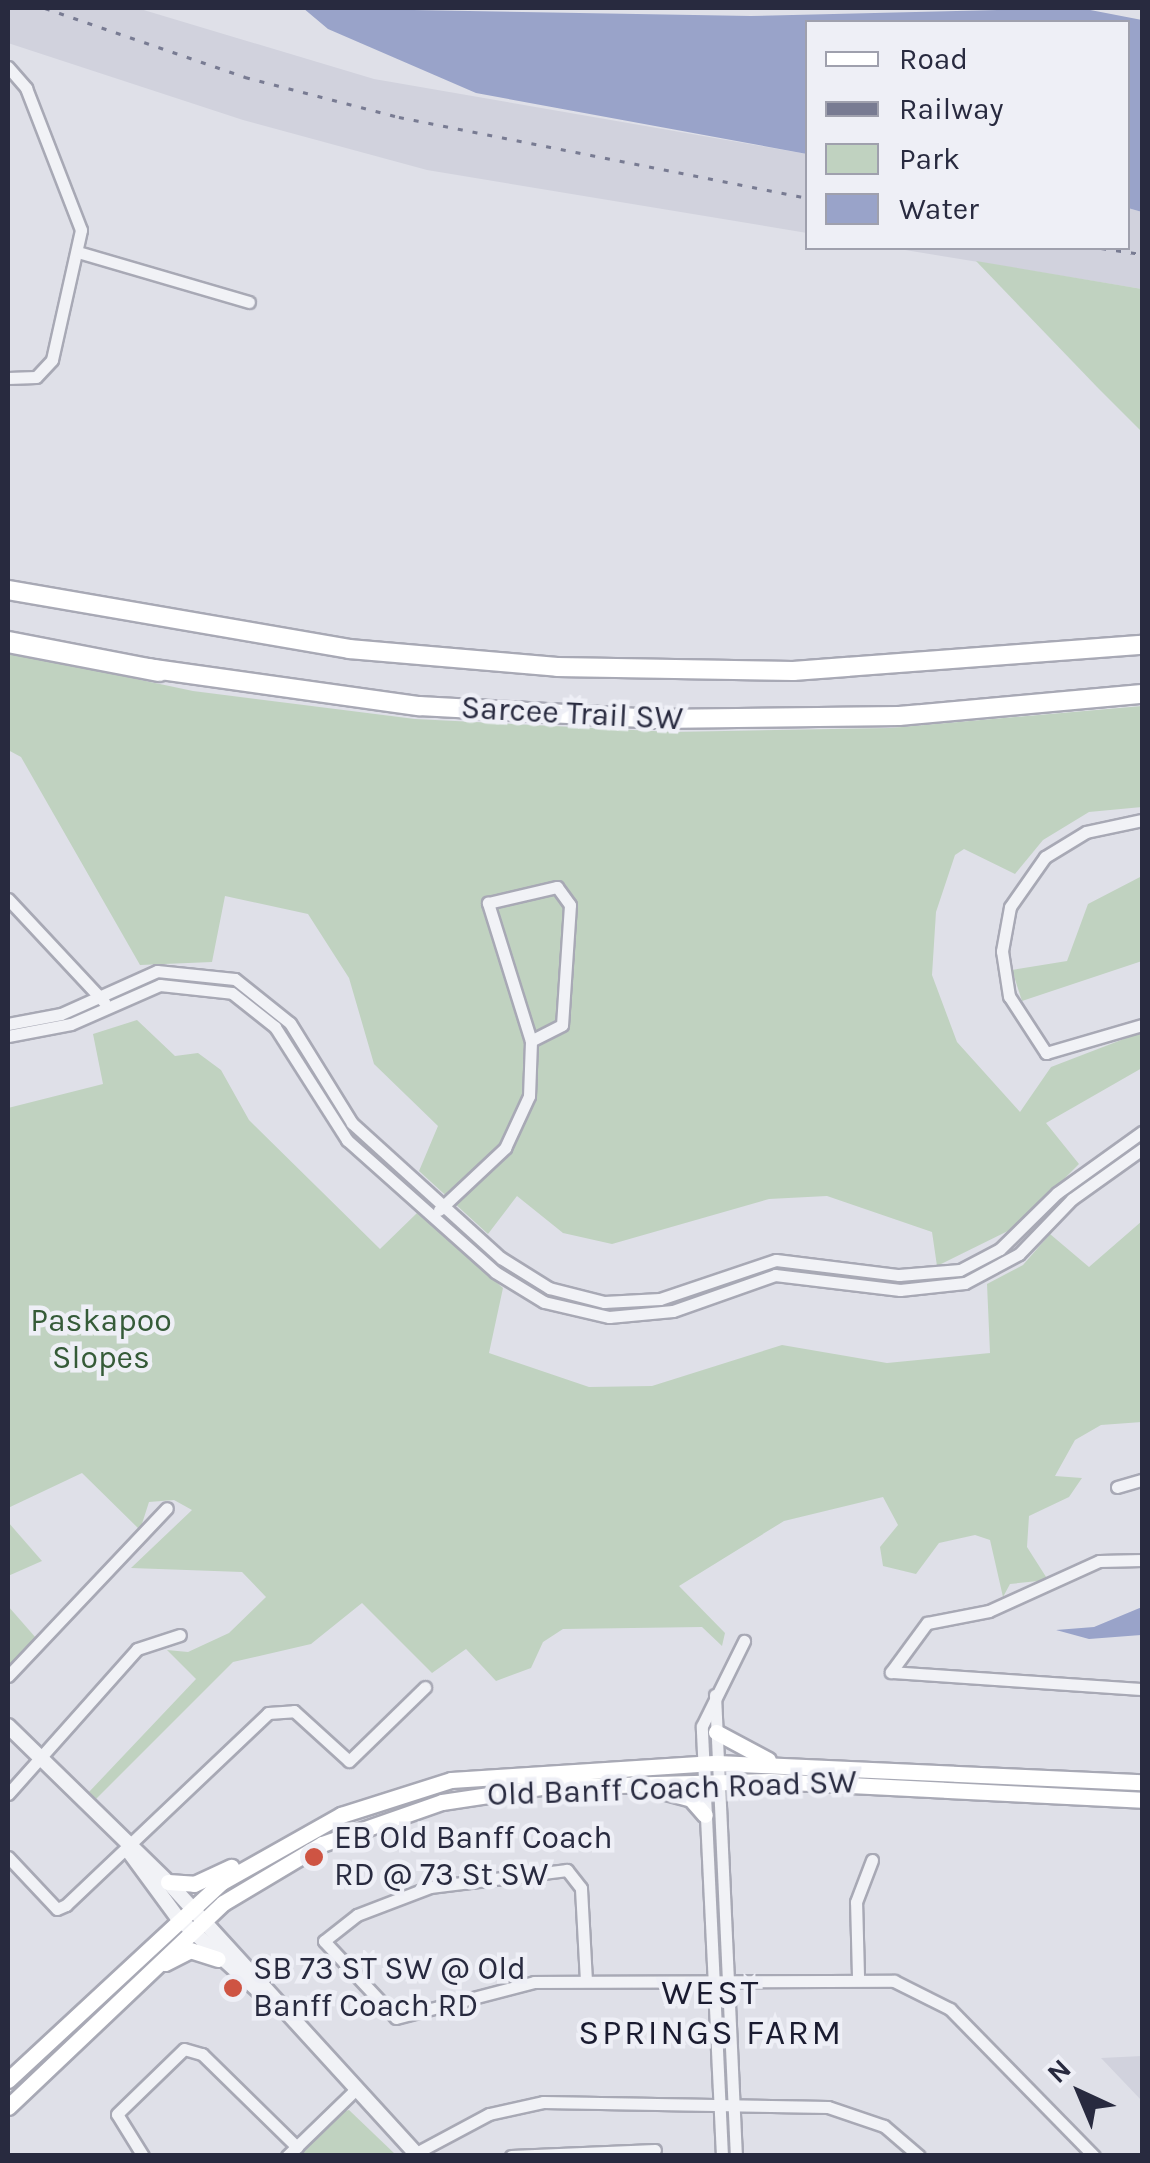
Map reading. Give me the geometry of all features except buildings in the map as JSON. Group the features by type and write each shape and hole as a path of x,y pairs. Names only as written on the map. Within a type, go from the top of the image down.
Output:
{"highway":[{"name":"Sarcee Trail SW","path":"8,590 349,650 556,667 793,671 1142,646"},
{"name":"Sarcee Trail SW","path":"8,632 158,671 419,706 656,719 899,716 1142,694"},
{"path":"8,642 158,671"}],"main road":[{"path":"716,1732 776,1764"},
{"name":"Old Banff Coach Road SW","path":"8,2080 189,1918 280,1845 451,1780 710,1763 1142,1782"},
{"name":"Old Banff Coach Road SW","path":"8,2106 125,1993 189,1918 290,1861 394,1816 508,1790 615,1784 711,1783 1142,1800"},
{"path":"615,1784 682,1794 705,1815"},
{"path":"168,1882 194,1884 280,1845"},
{"path":"125,1993 183,1952 218,1958"}],"street":[{"path":"8,67 26,88 74,197 78,252 50,364 36,377 8,378"},
{"path":"78,252 249,302"},
{"path":"1142,820 1086,832 1045,857 1010,907 1002,951 1009,996 1046,1053 1142,1024"},
{"path":"433,1216 514,1134 529,1096 531,1041 488,903 557,887 570,905 562,1024 531,1041"},
{"path":"8,900 104,1002"},
{"path":"8,1036 104,1002 177,968 253,989 290,1023 332,1099 444,1206 516,1270 586,1300 660,1299 755,1263 811,1259 925,1276 960,1270 1000,1250 1056,1193 1142,1132"},
{"path":"8,1024 176,983 246,1001 280,1034 321,1108 433,1216 511,1284 583,1314 660,1314 759,1278 812,1274 908,1291 965,1283 1019,1254 1072,1199 1142,1149"},
{"path":"246,1001 253,989"},
{"path":"321,1108 332,1099"},
{"path":"755,1263 759,1278"},
{"path":"583,1314 586,1300"},
{"path":"1117,1487 1142,1480"},
{"path":"8,1676 167,1508"},
{"path":"1142,1560 1099,1561 989,1611 927,1622 891,1672 1142,1689"},
{"path":"8,1794 137,1648 180,1635"},
{"path":"736,2156 728,1978 704,1715 744,1641"},
{"path":"8,1857 57,1909 128,1850 268,1713 294,1711 350,1761 425,1687"},
{"path":"710,1763 716,1732 714,1692"},
{"path":"8,1726 417,2154 522,2104 734,2105 854,2113 919,2156"},
{"path":"711,1783 705,1815 722,2156"},
{"path":"128,1850 168,1882 218,1958 261,1993"},
{"path":"858,1976 856,1902 872,1860"},
{"path":"586,1980 582,1888 568,1870 430,1887 357,1915 324,1941 392,2017 488,1988 586,1980 858,1976 920,1990 950,2009 1094,2156"},
{"path":"143,2156 116,2114 184,2049 202,2054 292,2151 355,2090"},
{"path":"512,2156 655,2150"}],"shaded area":[{"path":"8,8 137,8 374,79 805,154 805,233 427,170 243,120 8,43"},
{"path":"1130,209 1142,212 1142,289 905,250 1130,250"},
{"path":"1142,2056 1142,2101 1101,2058"}],"green space":[{"path":"976,261 1142,289 1142,432 1098,388"},
{"path":"8,652 193,691 415,719 673,732 890,728 1142,706 1142,807 1089,812 1043,840 1015,874 964,849 955,855 936,912 932,975 957,1042 1020,1112 1051,1067 1142,1032 1142,1068 1046,1123 1079,1164 1016,1227 937,1266 932,1232 827,1196 769,1199 612,1244 563,1233 517,1196 488,1234 419,1171 438,1126 374,1064 349,978 308,914 225,896 212,962 140,965 21,757 8,750"},
{"path":"1142,876 1142,961 1022,1001 1012,970 1067,961 1088,904"},
{"name":"Paskapoo Slopes","path":"137,1020 175,1056 198,1053 221,1070 249,1120 380,1249 417,1213 503,1288 489,1353 589,1387 652,1386 782,1345 887,1363 990,1353 987,1284 1023,1265 1050,1234 1089,1267 1142,1221 1142,1422 1101,1425 1075,1440 1055,1476 1082,1478 1069,1497 1029,1516 1027,1547 1048,1580 1010,1584 1003,1597 990,1540 975,1535 939,1543 916,1574 883,1566 880,1547 898,1525 883,1497 784,1521 679,1586 725,1633 722,1646 702,1627 563,1629 543,1642 531,1668 496,1681 466,1649 432,1673 362,1603 311,1644 233,1662 96,1799 89,1792 196,1679 167,1650 188,1652 229,1633 266,1597 242,1572 131,1568 192,1510 174,1500 149,1502 140,1530 82,1473 8,1508 8,1108 103,1084 93,1034"},
{"path":"8,1522 42,1561 8,1576"},
{"path":"8,1606 36,1638 8,1666"},
{"path":"349,2110 396,2155 297,2155 342,2112"}],"water":[{"path":"303,8 751,16 1080,8 1142,20 1142,212 1130,209 1130,20 805,20 805,154 476,93 328,29"},
{"path":"1142,1607 1141,1635 1089,1639 1056,1630 1094,1627"}],"railway":[{"path":"45,8 245,77 399,117 805,197"},
{"path":"1115,250 1142,254"}],"place":[{"name":"EB Old Banff Coach RD @ 73 St SW","path":"314,1857"},
{"name":"SB 73 ST SW @ Old Banff Coach RD","path":"233,1988"}],"district":[{"name":"WEST SPRINGS FARM","path":"711,2013"}]}
